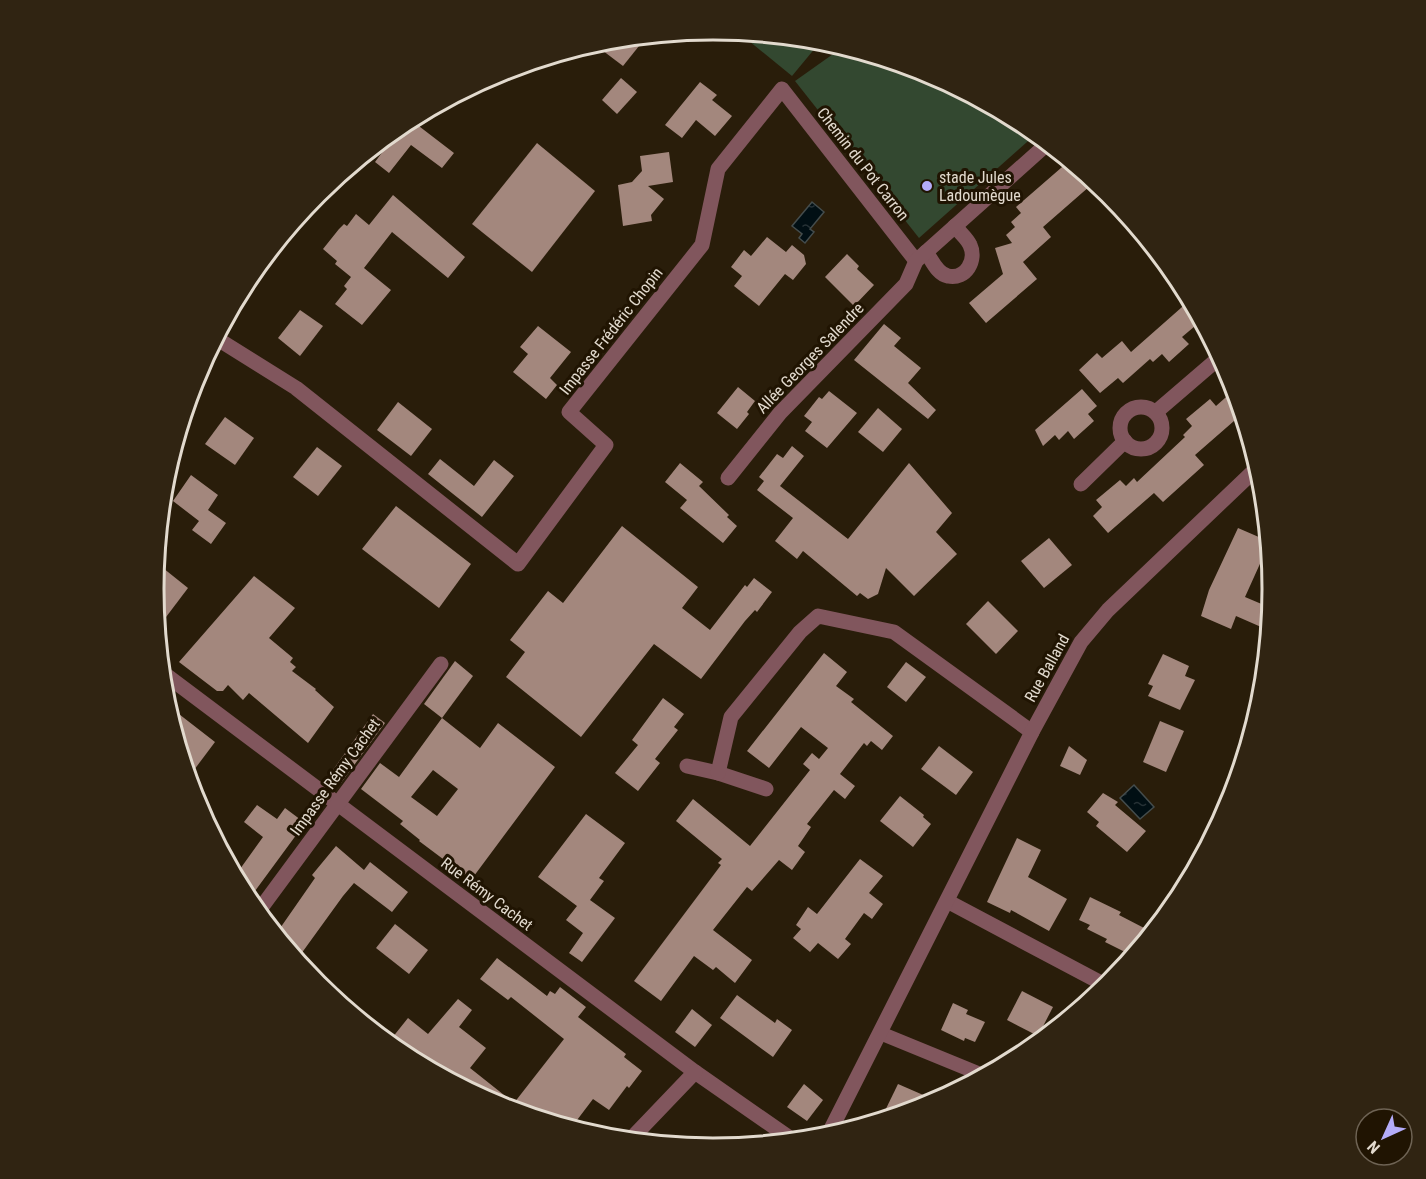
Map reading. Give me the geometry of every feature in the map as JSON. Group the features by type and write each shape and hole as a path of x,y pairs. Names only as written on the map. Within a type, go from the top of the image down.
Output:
{"street":[{"name":"Chemin du Pot Carron","path":"782,89 921,256 947,276 958,276 966,272 972,256 970,245 955,226"},
{"name":"Impasse Frédéric Chopin","path":"223,343 296,388 518,564 606,445 569,412 702,245 718,169 782,89"},
{"path":"921,256 1041,150"},
{"name":"Allée Georges Salendre","path":"728,478 780,413 906,284 921,256"},
{"path":"1156,412 1213,363"},
{"path":"1144,406 1156,412 1160,417 1162,430 1157,442 1152,446 1139,449 1125,441 1121,425 1126,413 1131,409 1144,406"},
{"path":"1081,484 1125,441"},
{"name":"Rue Balland","path":"833,1125 1032,732 1081,642 1108,610 1249,475"},
{"path":"718,773 731,717 800,632 818,616 894,632 1032,732"},
{"name":"Impasse Rémy Cachet","path":"264,905 441,664"},
{"name":"Rue Rémy Cachet","path":"172,680 694,1072 784,1134"},
{"path":"687,766 718,773 766,789"},
{"path":"947,901 1098,981"},
{"path":"636,1133 694,1072"}],"lane":[{"path":"880,1033 974,1072"}],"green space":[{"path":"750,42 814,50 792,76"},
{"name":"stade Jules Ladoumègue","path":"833,54 855,59 923,82 956,97 988,114 1029,141 919,238 795,81"}],"water":[{"path":"812,202 824,212 810,229 814,232 805,243 799,238 802,234 792,226"},
{"path":"1134,785 1154,807 1140,819 1120,798"}],"building":[{"path":"640,45 623,66 604,51"},
{"path":"621,78 637,92 617,114 602,100"},
{"path":"700,82 717,95 712,100 732,116 715,136 696,120 682,138 665,125"},
{"path":"419,126 454,153 442,168 411,145 389,173 375,162 383,151"},
{"path":"537,143 595,191 532,272 472,224"},
{"path":"669,152 673,182 648,186 664,199 651,215 652,221 623,226 618,185 632,182 642,171 640,156"},
{"path":"1062,167 1087,188 1043,227 1051,237 1023,262 1037,279 986,323 969,303 1003,274 995,248 1012,243 1006,235 1015,227 1011,222 1021,213 1016,207"},
{"path":"393,195 465,257 448,278 392,232 364,268 391,290 362,325 335,304 347,289 344,286 351,277 335,264 337,261 323,249 339,229 344,224 347,226 356,214 369,225"},
{"path":"767,237 786,252 792,245 804,255 806,264 793,280 785,274 759,306 734,286 742,276 731,267 744,250 751,256"},
{"path":"847,254 859,266 857,269 874,285 854,306 825,277"},
{"path":"1183,306 1194,327 1182,337 1189,344 1169,362 1162,354 1153,362 1150,359 1123,383 1118,378 1100,393 1079,370 1097,353 1102,358 1122,341 1131,352"},
{"path":"300,310 323,326 300,356 278,338"},
{"path":"884,324 901,338 894,346 921,368 908,383 936,410 928,419 854,360"},
{"path":"538,326 571,352 550,378 557,385 546,399 513,372 528,354 520,347"},
{"path":"738,387 755,401 747,412 749,414 737,429 717,413"},
{"path":"1082,389 1097,406 1088,414 1094,421 1074,439 1068,431 1059,440 1055,435 1043,446 1035,430"},
{"path":"829,391 857,413 827,448 805,431 812,422 804,416 819,397 822,399"},
{"path":"1227,396 1235,420 1195,455 1204,465 1163,502 1154,493 1108,533 1093,516 1102,507 1096,500 1120,480 1126,486 1134,478 1137,482 1185,437 1183,435 1192,426 1186,419 1210,399 1216,406"},
{"path":"398,402 432,429 411,456 377,430"},
{"path":"878,408 902,429 883,452 858,432"},
{"path":"225,417 254,438 235,465 205,444"},
{"path":"792,446 804,456 780,486 848,539 909,463 952,513 936,532 957,554 914,596 886,568 878,594 868,599 860,593 857,596 803,551 797,559 775,541 793,518 757,490 764,481 759,477 777,454 783,458"},
{"path":"317,447 342,466 318,496 293,477"},
{"path":"440,459 474,486 494,460 514,476 482,517 428,474"},
{"path":"680,463 703,482 699,486 737,526 723,543 680,508 687,500 665,482"},
{"path":"191,475 218,495 208,510 226,523 211,544 192,530 199,521 173,501"},
{"path":"396,506 471,564 439,608 362,549"},
{"path":"622,526 698,587 682,608 710,630 745,585 747,587 754,578 772,592 757,612 755,610 745,621 701,679 654,644 581,737 506,677 525,652 510,640 548,591 563,603"},
{"path":"1238,528 1259,537 1261,561 1245,597 1262,604 1261,627 1236,616 1231,629 1201,616 1209,590"},
{"path":"1049,538 1072,565 1044,588 1021,561"},
{"path":"165,569 188,588 165,619"},
{"path":"254,576 295,608 269,638 293,658 290,662 296,667 292,671 316,689 334,707 308,743 249,693 243,700 228,685 223,691 217,691 179,662"},
{"path":"988,601 1018,631 996,654 966,624"},
{"path":"824,653 847,672 836,686 854,699 851,702 893,736 882,750 871,741 867,746 864,743 840,774 855,786 845,799 834,790 807,824 811,827 798,846 805,852 792,870 779,860 752,891 747,887 713,930 752,960 735,983 716,967 713,970 694,956 661,1001 634,981 721,865 718,863 722,859 676,821 693,799 750,846 810,770 803,764 812,753 819,759 828,748 801,727 769,768 747,751"},
{"path":"1163,654 1189,666 1185,676 1195,680 1180,710 1148,696 1153,686 1148,684"},
{"path":"455,661 473,676 442,718 424,704"},
{"path":"906,662 926,677 906,702 887,687"},
{"path":"663,698 684,714 674,727 678,730 655,759 660,763 638,791 615,773 638,745 632,740"},
{"path":"179,714 215,742 194,770"},
{"path":"373,714 385,723 341,783 330,774"},
{"path":"442,718 480,748 498,723 555,767 471,880 419,841 400,824 403,821 361,789 380,763 399,777","holes":["433,770 458,789 437,816 411,797"]},
{"path":"1160,721 1184,731 1166,772 1143,762"},
{"path":"939,746 973,772 956,795 921,769"},
{"path":"1069,746 1087,760 1080,775 1060,766"},
{"path":"1103,793 1118,802 1115,805 1146,831 1127,852 1096,826 1099,822 1087,812"},
{"path":"900,796 924,815 923,817 931,824 913,847 880,821"},
{"path":"257,805 277,819 285,808 305,823 255,891 241,868 263,837 244,822"},
{"path":"586,814 625,843 599,878 604,881 590,900 615,918 582,962 569,953 583,933 566,920 577,906 538,877"},
{"path":"1017,838 1041,850 1028,877 1067,899 1049,931 1011,910 1010,913 987,902"},
{"path":"336,846 364,870 370,862 408,892 392,912 354,883 302,953 280,928 315,878 312,875"},
{"path":"860,859 883,876 869,893 883,904 872,919 864,913 845,939 851,944 838,959 818,943 810,952 793,938 801,929 796,925 808,907 817,914"},
{"path":"1090,897 1121,912 1119,915 1145,929 1125,952 1105,942 1107,939 1087,929 1090,925 1079,920"},
{"path":"395,924 428,950 409,974 376,948"},
{"path":"497,958 547,996 550,991 555,994 560,987 586,1007 578,1017 626,1054 624,1057 642,1071 609,1110 593,1099 576,1121 515,1101 564,1039 511,997 508,1000 480,979"},
{"path":"1022,991 1053,1007 1042,1029 1034,1034 1007,1020"},
{"path":"737,995 775,1023 777,1019 792,1030 773,1057 720,1018"},
{"path":"458,999 472,1010 459,1027 486,1048 470,1068 509,1099 438,1065 394,1036 408,1018 428,1034"},
{"path":"953,1003 968,1010 966,1014 985,1022 975,1042 965,1038 964,1041 941,1030"},
{"path":"692,1009 712,1025 695,1047 675,1032"},
{"path":"804,1084 823,1100 807,1121 787,1107"},
{"path":"898,1084 925,1096 923,1097 885,1110"}],"place":[{"name":"stade Jules Ladoumègue","path":"927,186"}]}
